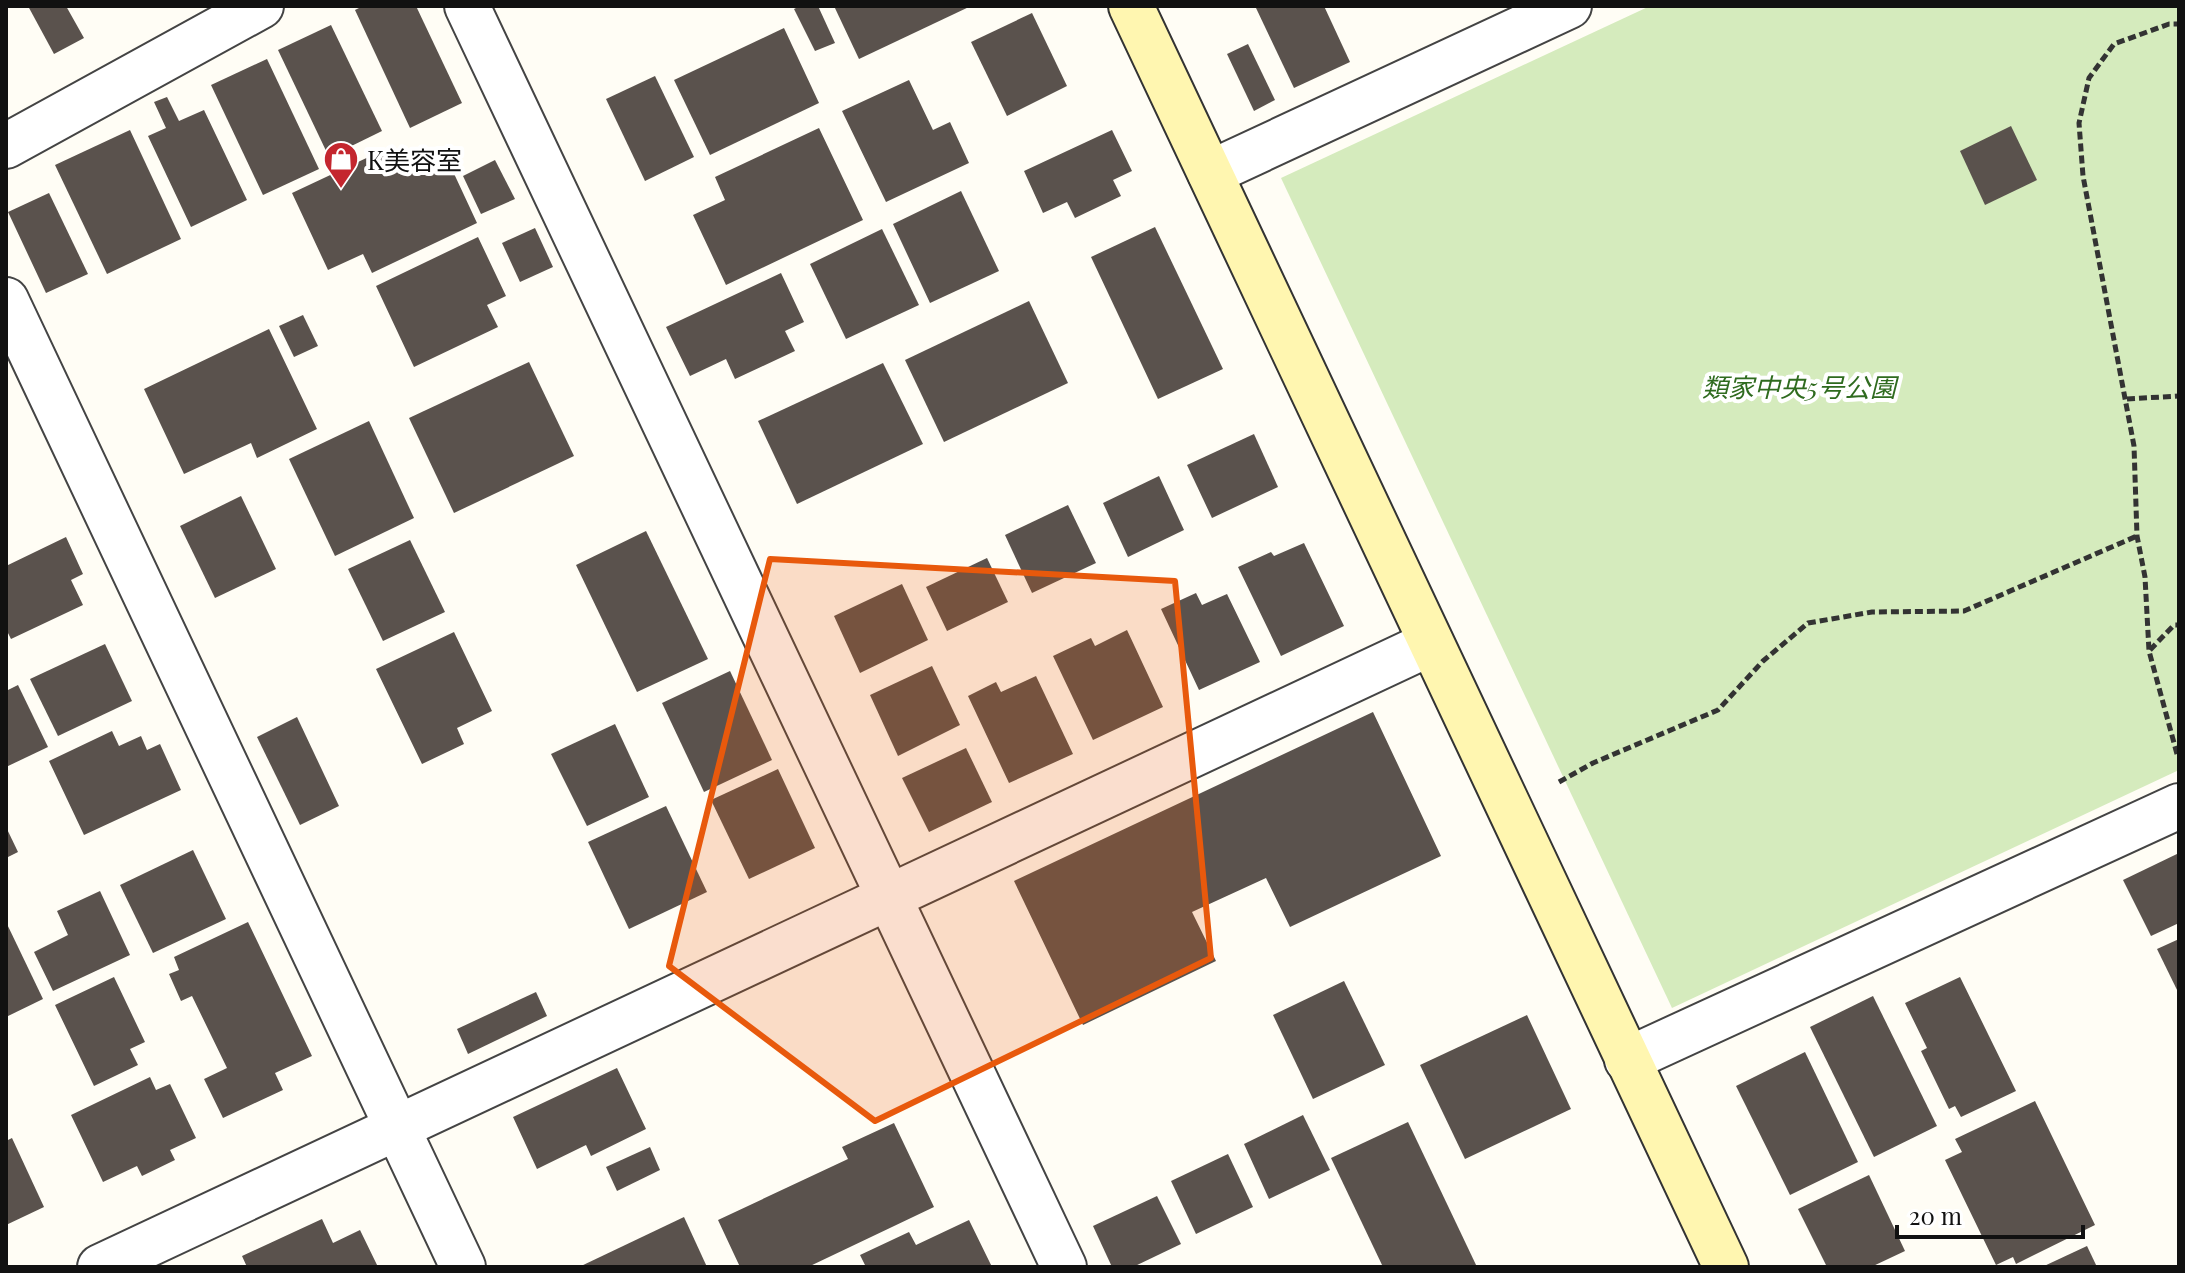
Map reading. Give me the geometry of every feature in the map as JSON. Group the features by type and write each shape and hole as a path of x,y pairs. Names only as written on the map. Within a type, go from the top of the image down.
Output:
{"street":[{"path":"6,146 261,6"},
{"path":"467,6 1064,1267"},
{"path":"1131,6 1726,1267"},
{"path":"1210,173 1569,6"},
{"path":"6,300 463,1267"},
{"path":"100,1267 1431,643"},
{"path":"1627,1060 2179,806"}],"path":[{"path":"2179,24 2169,24 2114,44 2089,78 2079,123 2086,190 2134,446 2137,536 2145,577 2149,651 2179,758"},
{"path":"2127,399 2179,396"},
{"path":"1548,788 1593,763 1718,710 1763,661 1808,623 1872,612 1964,611 2137,536"},
{"path":"2149,651 2174,625 2179,625"}],"highlighted area":[{"path":"770,559 1175,581 1211,958 875,1121 669,966"}],"green space":[{"name":"類家中央5号公園","path":"1650,6 2179,6 2179,770 1672,1008 1281,178"}],"building":[{"path":"28,6 66,6 84,38 54,54"},
{"path":"363,6 416,6 462,103 410,128 355,10"},
{"path":"818,6 835,43 815,51 794,9"},
{"path":"834,6 971,6 859,59"},
{"path":"1324,6 1350,62 1294,88 1256,8"},
{"path":"1032,13 1067,86 1007,116 971,42"},
{"path":"331,25 382,131 329,157 278,50"},
{"path":"784,28 819,103 710,155 674,80"},
{"path":"1248,44 1275,100 1254,111 1227,54"},
{"path":"267,59 319,169 263,195 211,85"},
{"path":"655,76 694,157 645,181 606,99"},
{"path":"909,80 933,130 950,122 969,163 886,202 842,111"},
{"path":"167,97 179,121 204,110 247,200 191,227 148,136 166,128 154,102"},
{"path":"2011,126 2037,180 1985,205 1960,151"},
{"path":"819,128 863,220 726,285 693,215 725,200 715,177"},
{"path":"130,130 181,239 107,274 55,165"},
{"path":"1112,130 1132,171 1113,180 1121,196 1075,218 1067,202 1043,213 1024,171"},
{"path":"392,146 402,169 443,150 477,223 372,273 363,254 328,270 292,193"},
{"path":"495,160 515,199 481,214 463,176"},
{"path":"961,191 999,271 930,303 893,224"},
{"path":"49,193 88,274 46,293 8,212"},
{"path":"1155,227 1223,369 1158,399 1091,257"},
{"path":"535,228 553,267 520,282 502,243"},
{"path":"882,229 919,305 846,339 810,264"},
{"path":"478,237 506,296 487,305 498,327 414,367 376,286"},
{"path":"781,273 804,322 785,331 795,351 735,379 726,359 690,376 666,327"},
{"path":"1029,301 1068,383 944,442 905,360"},
{"path":"303,315 318,346 294,357 279,326"},
{"path":"269,329 317,429 257,458 251,443 184,474 144,389"},
{"path":"529,362 574,456 454,513 409,418"},
{"path":"883,363 923,444 797,504 758,421"},
{"path":"369,421 414,518 335,556 289,459"},
{"path":"1254,434 1278,487 1212,518 1187,465"},
{"path":"1159,476 1184,530 1128,557 1103,503"},
{"path":"241,496 276,569 215,598 180,526"},
{"path":"1068,505 1096,563 1032,593 1005,535"},
{"path":"646,531 708,659 637,692 576,565"},
{"path":"66,537 83,574 71,580 83,605 11,639 6,629 6,566"},
{"path":"410,540 445,612 383,641 348,569"},
{"path":"1304,543 1344,626 1281,656 1238,567 1271,552 1274,556"},
{"path":"987,558 1008,602 947,631 926,587"},
{"path":"902,584 928,640 860,673 834,616"},
{"path":"1196,593 1202,605 1227,594 1260,662 1199,690 1161,609"},
{"path":"1127,630 1163,707 1093,740 1053,656 1091,638 1095,646"},
{"path":"454,632 492,711 457,728 464,744 422,764 376,669"},
{"path":"105,644 132,701 58,736 30,679"},
{"path":"932,666 960,725 898,756 870,695"},
{"path":"730,671 772,760 704,792 662,703"},
{"path":"1036,676 1073,754 1009,783 968,696 996,682 1001,692"},
{"path":"18,685 48,747 6,767 6,691"},
{"path":"1373,712 1441,856 1290,927 1266,878 1192,912 1216,961 1083,1025 1014,881"},
{"path":"297,717 339,806 300,825 257,737"},
{"path":"615,724 649,797 587,826 551,754"},
{"path":"112,731 119,746 141,736 147,750 160,744 181,790 84,835 49,761"},
{"path":"966,748 992,802 929,832 902,778"},
{"path":"778,769 815,848 749,879 711,800"},
{"path":"666,806 707,892 629,929 588,842"},
{"path":"6,827 18,852 6,858"},
{"path":"193,850 226,919 153,953 120,885"},
{"path":"2179,853 2179,923 2151,936 2123,880"},
{"path":"100,891 130,955 53,991 34,952 68,935 57,911"},
{"path":"6,922 43,999 6,1017"},
{"path":"248,922 312,1056 275,1073 283,1090 223,1118 204,1079 227,1068 192,996 181,1001 169,974 179,970 174,957"},
{"path":"2179,939 2179,994 2157,949"},
{"path":"114,977 145,1042 130,1049 138,1065 94,1086 55,1005"},
{"path":"1960,977 2016,1091 1961,1117 1955,1106 1949,1109 1921,1051 1927,1048 1905,1003"},
{"path":"1344,981 1385,1065 1313,1099 1273,1015"},
{"path":"536,992 547,1016 468,1054 457,1029"},
{"path":"1873,996 1937,1126 1874,1157 1810,1027"},
{"path":"1527,1015 1571,1109 1465,1159 1420,1065"},
{"path":"1805,1052 1858,1162 1790,1195 1736,1086"},
{"path":"617,1068 646,1129 591,1156 586,1145 537,1169 513,1117"},
{"path":"150,1077 156,1090 170,1084 196,1138 170,1150 175,1160 142,1176 137,1166 103,1182 71,1115"},
{"path":"2035,1101 2095,1225 2016,1264 2013,1257 1996,1265 1945,1160 1962,1152 1955,1139"},
{"path":"1303,1115 1330,1170 1269,1199 1244,1144"},
{"path":"1408,1122 1477,1267 1383,1267 1331,1158"},
{"path":"894,1123 934,1207 808,1267 740,1267 718,1220 848,1159 842,1147"},
{"path":"12,1138 44,1207 6,1225 6,1141"},
{"path":"650,1147 660,1170 617,1191 606,1167"},
{"path":"1228,1154 1253,1207 1196,1234 1171,1181"},
{"path":"1869,1175 1905,1251 1871,1267 1827,1267 1798,1209"},
{"path":"1157,1196 1181,1244 1133,1267 1112,1267 1093,1226"},
{"path":"684,1217 707,1267 579,1267"},
{"path":"322,1219 333,1243 360,1230 378,1267 247,1267 242,1256"},
{"path":"969,1220 992,1267 866,1267 860,1255 909,1232 916,1245"},
{"path":"2087,1246 2097,1267 2042,1267"}],"place":[{"name":"K美容室","path":"341,190"}]}
